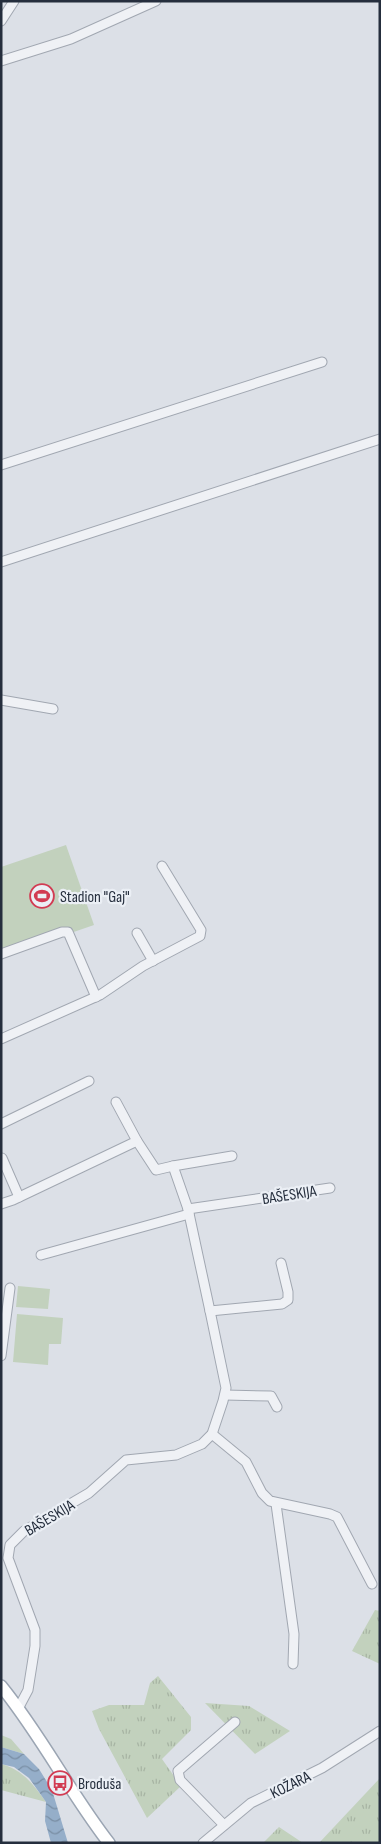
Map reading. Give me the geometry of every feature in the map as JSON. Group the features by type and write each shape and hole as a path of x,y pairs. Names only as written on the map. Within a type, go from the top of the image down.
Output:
{"main road":[{"path":"1,1686 19,1707 77,1799 109,1843"}],"street":[{"path":"1,21 14,1"},
{"path":"1,61 70,39 156,1"},
{"path":"1,466 322,362"},
{"path":"1,562 380,439"},
{"path":"1,700 53,709"},
{"path":"1,1039 96,997 201,933 162,866"},
{"path":"1,954 62,932 68,932 96,997"},
{"path":"137,933 153,961"},
{"path":"1,1124 89,1081"},
{"path":"116,1102 137,1141 156,1170 232,1156"},
{"path":"1,1204 19,1198 137,1141"},
{"path":"2,1158 19,1198"},
{"path":"173,1166 189,1212 226,1388 212,1434 246,1462 262,1492 270,1501 276,1504 337,1517 372,1584"},
{"name":"BAŠESKIJA","path":"42,1255 189,1212 330,1188"},
{"path":"210,1311 282,1304 288,1300 281,1263"},
{"path":"1,1356 10,1288"},
{"path":"225,1395 271,1396 276,1406"},
{"name":"BAŠESKIJA","path":"19,1707 28,1690 36,1646 35,1630 8,1558 10,1545 24,1531 89,1494 126,1460 181,1454 202,1444 212,1434"},
{"path":"276,1504 294,1634 293,1664"},
{"path":"224,1825 180,1780 178,1771 235,1722"},
{"name":"KOŽARA","path":"203,1843 251,1803 322,1768 380,1730"}],"green space":[{"name":"Stadion \"Gaj\"","path":"66,845 94,925 1,957 1,867"},
{"path":"18,1286 50,1289 48,1309 16,1307"},
{"path":"17,1314 63,1318 61,1344 49,1344 48,1365 13,1362"},
{"path":"375,1610 380,1611 380,1664 352,1651"},
{"path":"158,1676 191,1717 191,1730 162,1759 181,1786 147,1818 99,1729 92,1711 109,1705 144,1705 150,1683"},
{"path":"205,1703 249,1706 290,1731 255,1754"},
{"path":"1,1735 11,1739 24,1754 1,1747"},
{"path":"1,1764 21,1774 32,1784 46,1802 1,1790"},
{"path":"380,1778 380,1843 319,1843"},
{"path":"279,1827 303,1843 263,1843"}],"water":[{"path":"1,1747 24,1754 39,1769 52,1790 68,1843 51,1843 45,1821 46,1802 29,1778 14,1767 1,1764"}],"place":[{"name":"Stadion \"Gaj\"","path":"42,896"},
{"name":"Broduša","path":"60,1783"}]}
